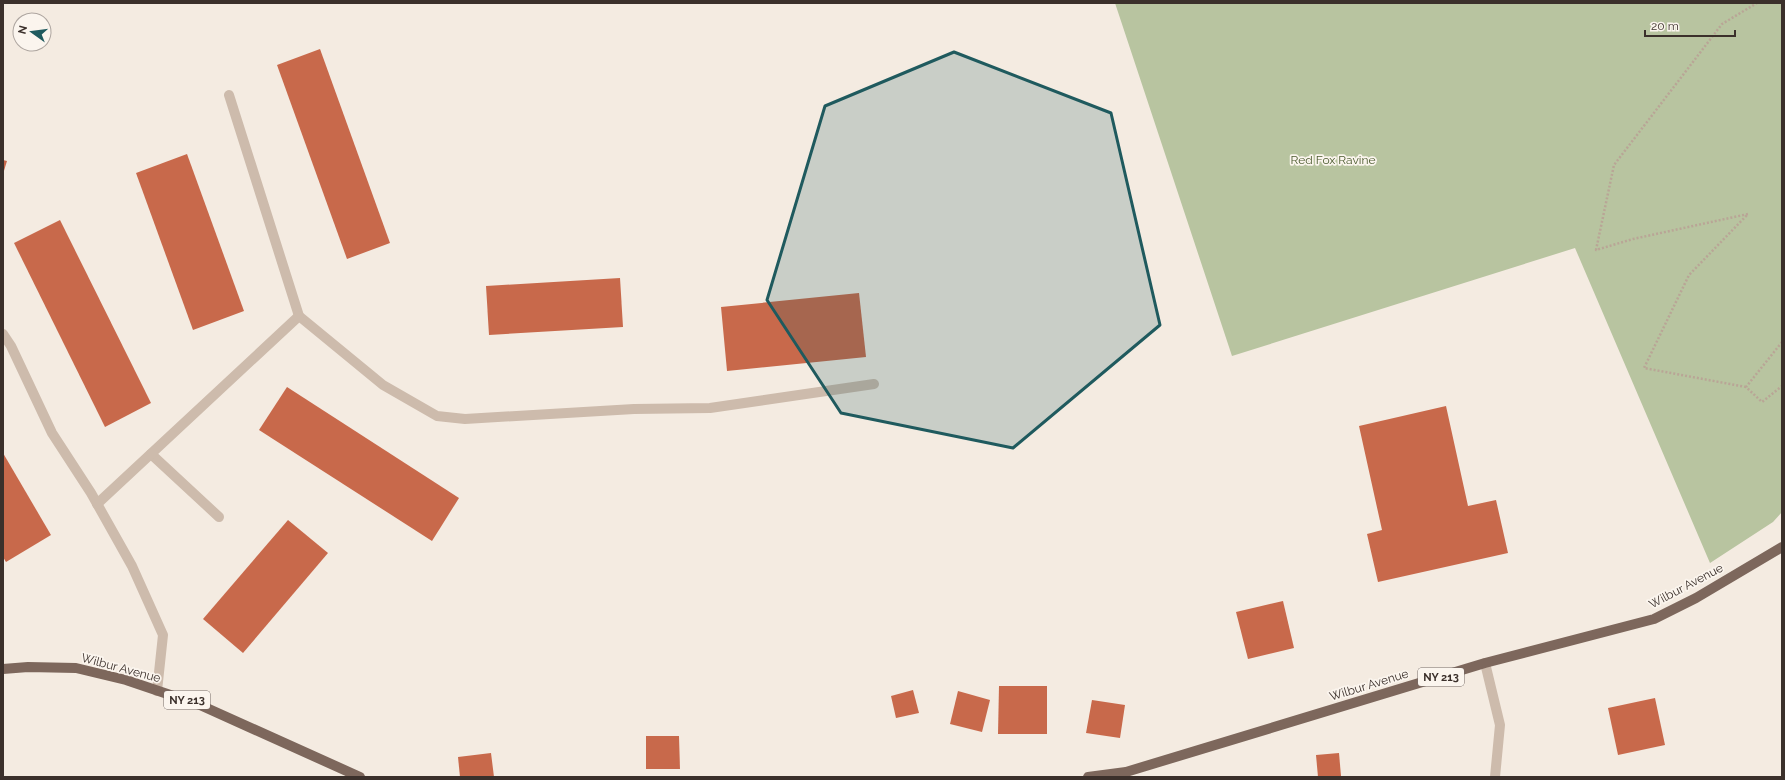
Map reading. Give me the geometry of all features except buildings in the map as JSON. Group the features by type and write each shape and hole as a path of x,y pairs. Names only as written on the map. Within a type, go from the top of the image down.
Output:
{"main road":[{"name":"Wilbur Avenue","path":"1088,777 1126,772 1485,663 1654,619 1696,598 1782,547"},
{"name":"Wilbur Avenue","path":"3,669 28,667 76,668 126,680 200,705 360,777"}],"street":[{"path":"229,95 299,316 383,385 437,416 465,419 634,409 710,408 874,384"},
{"path":"97,504 299,316"},
{"path":"3,334 11,346 52,433 97,504 132,566 163,636 157,691"},
{"path":"151,454 219,517"},
{"path":"1485,663 1500,725 1495,777"}],"path":[{"path":"1757,3 1722,24 1614,165 1596,250 1633,238 1748,214 1689,275 1644,368 1746,387 1762,402 1782,386"},
{"path":"1746,387 1782,342"}],"highlighted area":[{"path":"954,52 1111,113 1160,325 1013,448 841,413 767,300 825,106"}],"green space":[{"name":"Red Fox Ravine","path":"1115,3 1782,3 1782,512 1773,522 1710,563 1575,248 1232,356"}]}
